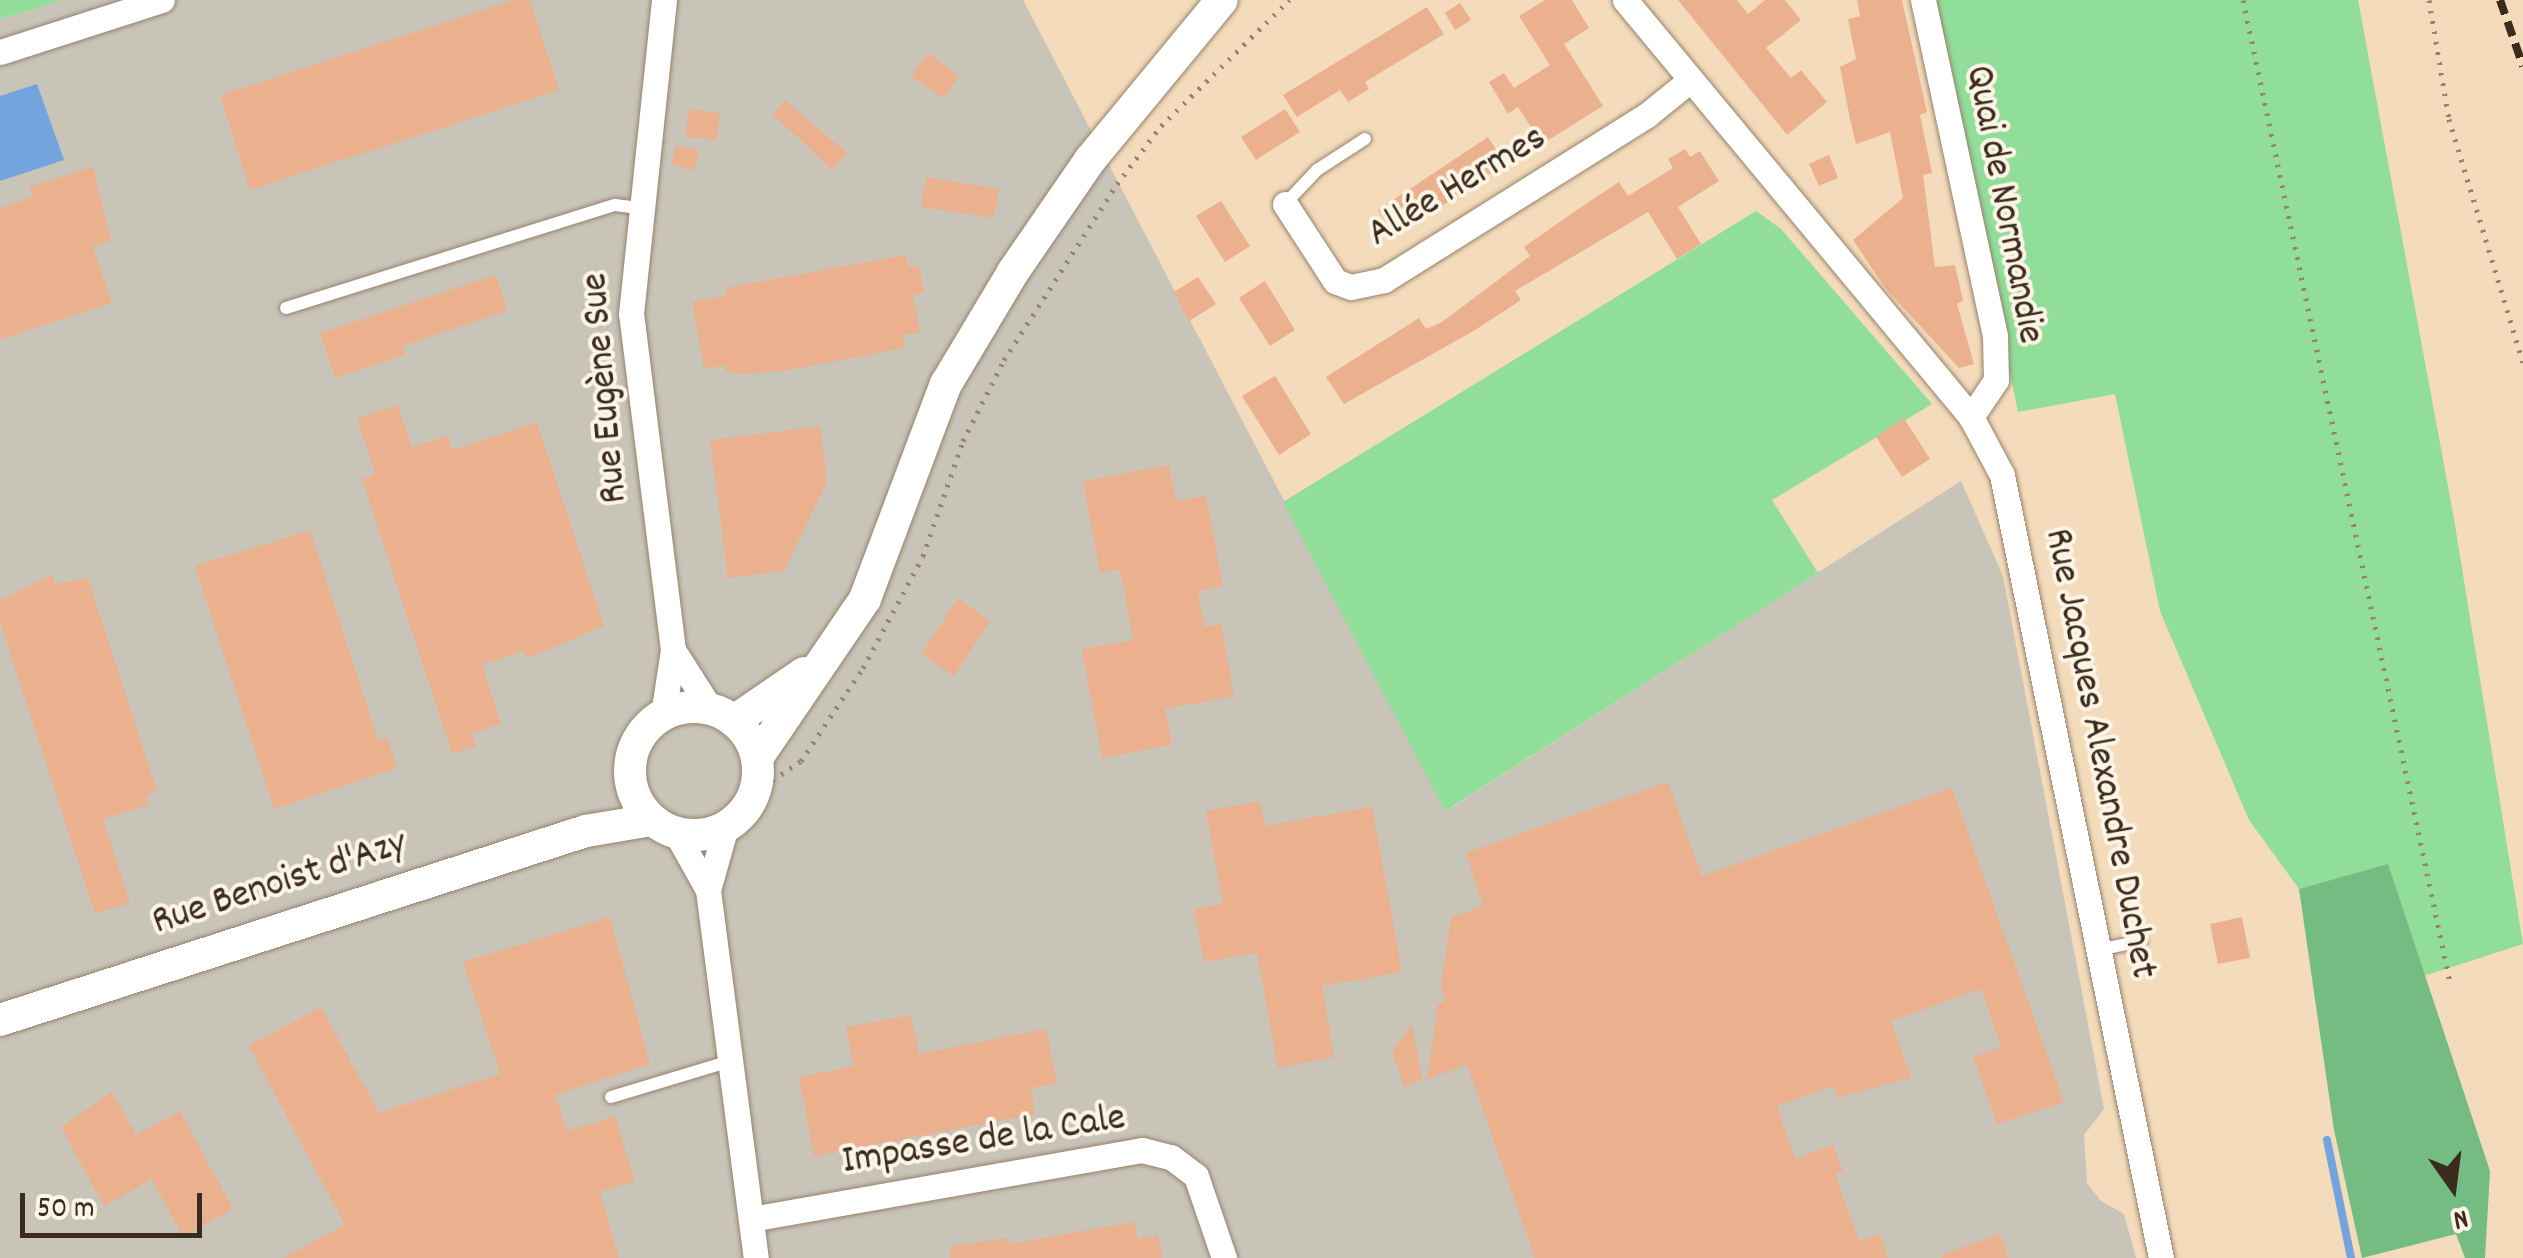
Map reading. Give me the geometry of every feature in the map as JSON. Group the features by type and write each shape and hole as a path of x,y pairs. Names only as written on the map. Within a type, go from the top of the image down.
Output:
{"street":[{"path":"0,52 162,0"},
{"name":"Rue Eugène Sue","path":"662,715 673,650 631,314 638,208 664,0"},
{"path":"756,1258 708,890 726,826 755,792 757,758 865,599 946,384 994,304 1090,160 1222,0"},
{"name":"Rue Jacques Alexandre Duchet","path":"1625,0 1970,417 2002,476 2014,516 2147,1205 2162,1258"},
{"name":"Quai de Normandie","path":"1924,0 1996,336 1996,380 1970,417"},
{"name":"Allée Hermes","path":"1285,204 1334,282 1351,288 1384,280 1647,115 1689,81"},
{"name":"Rue Eugène Sue","path":"673,650 722,714"},
{"path":"586,831 631,779 637,742 662,715 722,714 826,654"},
{"path":"722,714 757,758"},
{"path":"631,779 708,890"},
{"path":"664,825 701,835 726,826"},
{"name":"Rue Benoist d'Azy","path":"0,1020 586,831 664,825"},
{"name":"Impasse de la Cale","path":"751,1219 1142,1150 1171,1157 1196,1176 1224,1258"}],"lane":[{"path":"1285,204 1317,170 1366,139"},
{"path":"286,308 615,204 638,208"},
{"path":"2098,950 2141,941"},
{"path":"611,1098 730,1061"}],"path":[{"path":"755,792 801,761 863,668 923,556 964,441 1004,360 1117,184 1161,126 1289,0"},
{"path":"2243,0 2450,982"},
{"path":"2429,0 2449,119 2523,363"}],"shaded area":[{"path":"63,0 1023,0 1446,811 1961,481 2003,576 2104,1109 2084,1135 2087,1183 2101,1201 2124,1214 2136,1258 0,1258 0,19"}],"green space":[{"path":"0,0 63,0 0,19"},
{"path":"1934,0 2358,0 2454,519 2523,944 2424,976 2388,865 2299,889 2249,820 2160,611 2115,394 2018,412"},
{"path":"1756,211 1781,229 1932,404 1772,500 1818,573 1445,811 1283,502"},
{"path":"2388,864 2490,1171 2485,1258 2465,1258 2456,1234 2362,1258 2334,1130 2299,889"}],"water":[{"path":"37,84 64,160 0,181 0,96"}],"building":[{"path":"514,0 530,0 559,90 250,190 220,95"},
{"path":"1545,0 1572,0 1589,28 1564,44 1603,106 1542,144 1518,107 1508,114 1489,82 1504,73 1514,88 1550,65 1519,16"},
{"path":"1678,0 1737,0 1748,14 1765,0 1785,0 1801,20 1766,48 1791,78 1801,70 1827,102 1787,135"},
{"path":"1857,0 1902,0 1927,112 1920,115 1932,173 1923,175 1935,267 1955,265 1963,301 1957,304 1974,364 1959,368 1886,289 1853,240 1903,198 1890,132 1856,144 1850,119 1840,67 1856,59 1848,19 1860,16"},
{"path":"1460,3 1471,20 1455,30 1445,13"},
{"path":"1427,7 1444,34 1365,82 1369,89 1348,102 1340,90 1297,117 1283,95"},
{"path":"928,53 959,76 944,98 911,77"},
{"path":"785,100 847,153 832,170 773,114"},
{"path":"689,109 720,113 717,140 685,137"},
{"path":"1285,109 1300,132 1256,160 1241,137"},
{"path":"1488,137 1505,164 1395,237 1378,210"},
{"path":"676,145 699,151 694,170 671,164"},
{"path":"1685,149 1690,157 1700,151 1719,181 1678,207 1701,244 1677,259 1648,212 1515,291 1521,300 1475,330 1344,404 1326,377 1419,318 1426,329 1442,322 1530,256 1524,247 1619,182 1628,196 1673,168 1668,159"},
{"path":"1829,155 1838,178 1819,186 1809,164"},
{"path":"93,167 111,241 93,246 112,303 0,339 0,208 33,197 29,187"},
{"path":"926,177 999,189 994,218 921,207"},
{"path":"1221,201 1250,246 1225,262 1196,216"},
{"path":"906,255 908,267 919,266 924,293 913,295 920,333 903,335 904,348 789,370 742,374 726,372 725,365 704,369 692,302 728,295 725,288"},
{"path":"496,275 507,311 402,346 405,355 335,378 320,333"},
{"path":"1198,277 1216,304 1189,321 1174,292"},
{"path":"1265,281 1295,330 1270,346 1239,298"},
{"path":"1275,376 1311,434 1279,455 1242,396"},
{"path":"398,405 412,447 448,436 452,450 537,422 604,626 526,659 523,651 482,665 501,724 472,733 476,746 452,754 362,479 375,474 357,418"},
{"path":"1904,418 1930,459 1902,477 1876,437"},
{"path":"820,426 827,482 784,571 728,578 710,440"},
{"path":"1169,465 1176,501 1206,496 1223,586 1198,591 1205,627 1221,624 1234,696 1165,709 1172,745 1102,758 1082,649 1133,640 1120,569 1100,573 1083,481"},
{"path":"310,530 378,740 387,737 397,768 274,809 195,566"},
{"path":"52,574 55,584 88,578 157,791 146,795 149,805 103,819 130,903 95,914 0,622 0,600"},
{"path":"958,598 990,621 954,676 921,654"},
{"path":"1668,782 1702,876 1952,788 2064,1102 1997,1124 1973,1057 2001,1047 1981,989 1891,1021 1911,1078 1838,1097 1834,1086 1777,1106 1795,1159 1833,1145 1843,1171 1835,1174 1859,1241 1880,1234 1888,1258 1535,1258 1467,1065 1427,1079 1438,1004 1445,1001 1441,985 1451,917 1483,906 1466,853"},
{"path":"1260,801 1265,826 1372,807 1402,972 1322,986 1334,1057 1278,1068 1257,953 1204,962 1194,909 1223,904 1206,811"},
{"path":"610,917 650,1064 555,1095 567,1131 615,1116 635,1181 600,1192 619,1258 283,1258 345,1225 249,1046 321,1007 379,1113 500,1074 463,962"},
{"path":"2242,917 2250,958 2218,964 2210,924"},
{"path":"911,1015 919,1054 1046,1029 1057,1083 1031,1088 1035,1114 814,1156 799,1077 854,1066 846,1027"},
{"path":"1412,1024 1422,1080 1404,1087 1392,1052"},
{"path":"112,1092 136,1135 180,1111 233,1209 183,1237 152,1179 104,1206 61,1127"},
{"path":"1134,1222 1138,1239 1158,1235 1162,1258 951,1258 950,1246 1008,1238 1009,1244"},
{"path":"2000,1234 2008,1258 1942,1258 1941,1255"}],"waterway":[{"path":"2327,1140 2351,1258"}],"railway":[{"path":"2500,0 2523,66"}]}
